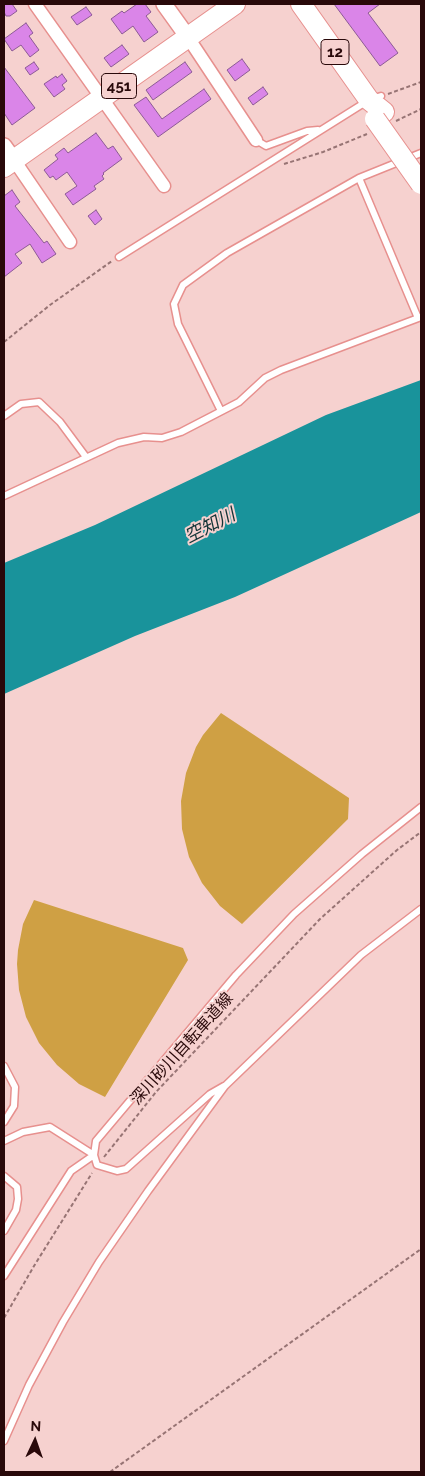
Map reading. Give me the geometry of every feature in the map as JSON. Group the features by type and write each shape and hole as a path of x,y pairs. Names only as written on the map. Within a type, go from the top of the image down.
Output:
{"highway":[{"name":"451","path":"7,158 102,98 187,36 235,4"},
{"name":"12","path":"302,4 379,114 421,184"},
{"name":"12","path":"379,114 421,165"}],"street":[{"path":"35,4 164,186"},
{"path":"164,4 256,140"},
{"path":"7,158 70,242"}],"lane":[{"path":"256,140 266,146 307,132 379,114"},
{"path":"119,257 322,129"},
{"path":"221,411 178,324 174,304 183,285 227,253 359,178 421,153"},
{"path":"4,496 118,443 144,438 162,438 182,432 239,402 265,378 281,370 420,318 359,178"},
{"path":"4,416 21,404 39,402 60,422 86,457"},
{"path":"225,1086 210,1094 126,1169 117,1171 97,1165 94,1155 96,1141 236,975 294,914 362,854 421,807"},
{"path":"4,1441 29,1385 58,1330 99,1262 225,1086 361,955 421,909"},
{"path":"4,1066 15,1087 14,1106 4,1122"},
{"path":"4,1141 23,1132 50,1127 94,1155"},
{"path":"4,1276 71,1171 94,1155"},
{"path":"4,1176 17,1187 18,1199 16,1210 4,1231"}],"path":[{"path":"269,162 280,166 323,152 379,114 421,82"},
{"path":"379,114 421,110"},
{"path":"4,342 50,305 119,257"},
{"name":"深川砂川自転車道線","path":"4,1318 97,1165 156,1092 320,919 397,850 421,832"},
{"path":"110,1472 421,1249"}],"shaded area":[{"path":"221,713 349,798 348,819 242,924 220,906 202,883 189,857 182,829 181,801 186,773 203,735"},
{"path":"34,900 183,948 188,960 105,1097 79,1084 57,1065 39,1043 26,1017 19,990 17,964 23,924"}],"water":[{"name":"空知川","path":"421,380 421,512 235,597 135,636 4,694 4,563 95,525 326,415"}],"building":[{"path":"4,4 12,4 17,11 10,16 6,16"},
{"path":"137,4 145,4 151,12 146,16 158,32 144,42 133,26 122,34 111,19"},
{"path":"334,4 380,4 368,13 398,53 380,66"},
{"path":"86,7 92,15 77,25 71,17"},
{"path":"26,23 33,33 29,36 39,50 30,57 21,45 12,51 4,39"},
{"path":"122,45 129,54 111,67 104,58"},
{"path":"242,59 250,70 235,81 227,70"},
{"path":"34,62 39,69 30,75 25,68"},
{"path":"185,62 192,72 153,100 146,90"},
{"path":"4,67 35,108 12,125 4,113"},
{"path":"62,74 67,81 62,85 65,89 54,97 44,84"},
{"path":"263,87 268,94 253,105 248,98"},
{"path":"204,89 211,99 158,137 134,105 146,97 162,119"},
{"path":"96,133 108,149 113,146 122,159 103,173 104,179 94,186 96,189 73,205 65,194 77,186 67,172 56,180 53,176 50,178 44,170 58,159 55,155 64,148 68,153"},
{"path":"12,190 20,202 15,206 44,243 47,241 56,254 42,263 30,244 15,254 22,263 4,277 4,196"},
{"path":"96,210 102,219 95,225 88,216"}]}
